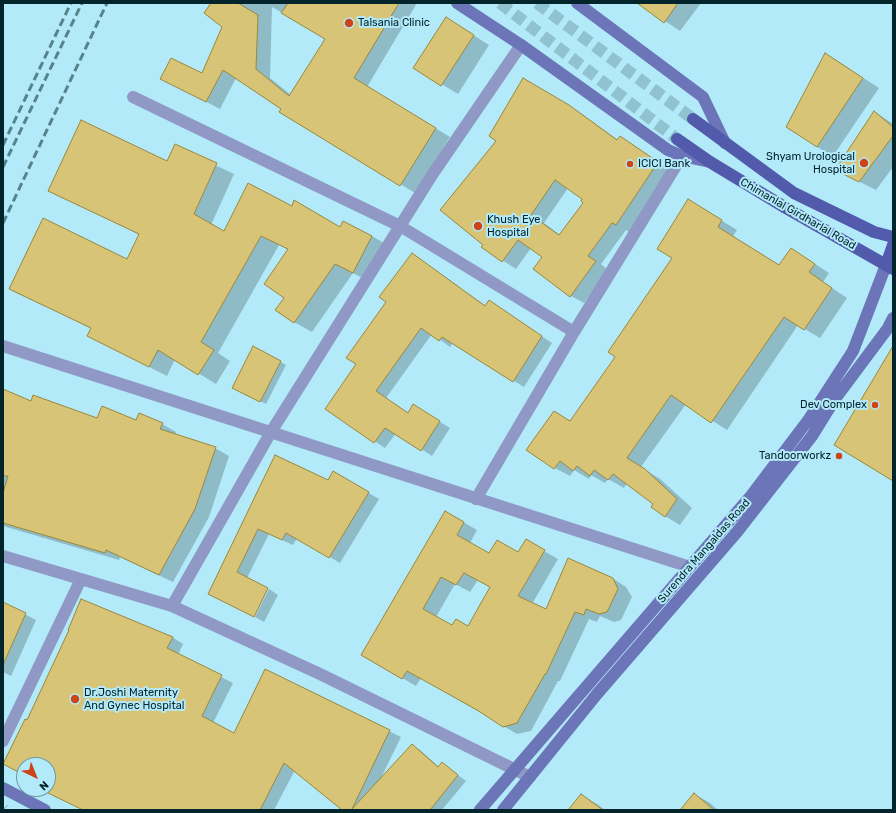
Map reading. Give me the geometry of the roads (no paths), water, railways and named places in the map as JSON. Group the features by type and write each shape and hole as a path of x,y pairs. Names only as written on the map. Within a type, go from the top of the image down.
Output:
{"main road":[{"path":"457,3 521,45 668,150 682,156 710,162"},
{"path":"576,3 703,97 725,143"},
{"name":"Chimanlal Girdharlal Road","path":"693,119 794,193 874,232 893,237"},
{"name":"Chimanlal Girdharlal Road","path":"677,139 710,162 889,267"},
{"path":"889,267 893,245"},
{"name":"Surendra Mangaldas Road","path":"480,810 750,497 809,419 853,351 889,267"},
{"name":"Surendra Mangaldas Road","path":"503,810 597,694 738,532 812,436 835,399 888,328 893,318"},
{"path":"3,788 45,810"}],"street":[{"path":"172,606 271,432 432,175 521,45"},
{"path":"133,97 400,226 574,332"},
{"path":"476,498 574,332 682,156"},
{"path":"3,346 690,567"},
{"path":"3,556 172,606 320,674 515,768 530,777"},
{"path":"3,741 81,579"}],"tunnel":[{"path":"500,3 677,139"},
{"path":"537,3 693,119"}],"railway":[{"path":"3,145 71,3"},
{"path":"3,167 82,3"},
{"path":"3,223 107,3"}],"place":[{"name":"Talsania Clinic","path":"349,23"},
{"name":"Shyam Urological Hospital","path":"864,163"},
{"name":"ICICI Bank","path":"630,164"},
{"name":"Khush Eye Hospital","path":"478,226"},
{"name":"Dev Complex","path":"875,405"},
{"name":"Tandoorworkz","path":"839,456"},
{"name":"Dr.Joshi Maternity And Gynec Hospital","path":"75,699"}]}
